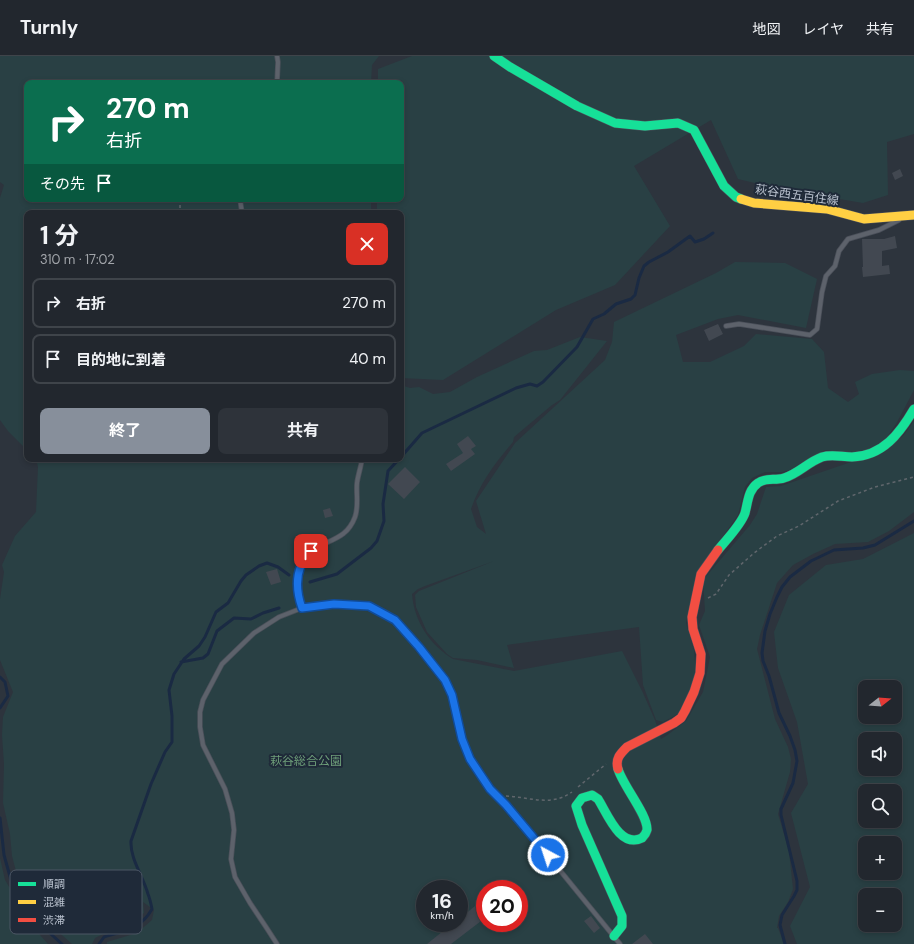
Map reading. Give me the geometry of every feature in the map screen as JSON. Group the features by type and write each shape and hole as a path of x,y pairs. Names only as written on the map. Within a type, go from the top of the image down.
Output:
{"street":[{"name":"萩谷西五百住線","path":"494,56 510,67 578,106 615,123 645,126 678,123 694,130 724,186 736,197 754,202 827,209 864,219 911,215"},
{"path":"614,936 622,926 622,916 582,825 576,806 578,799 582,796 592,795 598,799 622,835 633,840 641,839 644,836 647,827 644,817 620,775 616,766 617,759 624,750 640,739 674,723 682,717 689,703 696,685 700,668 701,655 691,624 701,573 744,516 750,490 757,483 768,479 782,479 796,474 819,458 828,455 852,458 874,454 886,446 902,429 914,409"}],"lane":[{"path":"277,56 277,80"},
{"path":"726,326 739,324 810,335 817,329 822,292 826,276 835,266 839,251 848,239 879,230 911,215"},
{"path":"302,608 298,596 297,578 300,568 305,557 311,551 336,539 346,531 355,516 357,483 361,462"},
{"path":"277,944 235,877 231,859 234,830 232,813 225,789 203,745 200,727 200,712 203,700 222,664 254,632 280,617 302,608 334,604 369,606 395,620 419,647 445,680 452,695 462,739 470,759 490,789 506,805 620,944"}],"path":[{"path":"696,603 716,594 729,575 754,553 777,536 799,526 838,501 875,487 914,477"},
{"path":"496,795 551,800 564,797 608,763"}],"green space":[{"path":"0,56 379,56 372,65 371,80 24,80 24,202 371,202 371,210 24,210 24,447 8,431 0,420 0,198 4,185 0,182"},
{"path":"412,56 914,56 914,134 887,142 888,195 863,203 780,189 738,179 711,120 634,166 670,226 615,285 556,310 443,380 404,378 404,210 377,210 377,202 404,202 404,80 378,80 378,69"},
{"name":"萩谷総合公園","path":"735,262 785,263 817,279 806,328 738,315 718,319 676,335 683,362 710,362 744,346 756,334 812,339 824,352 828,388 848,402 859,394 855,382 872,374 900,370 914,371 914,390 896,424 883,443 872,449 853,452 825,450 793,469 782,472 765,472 752,478 745,487 738,515 698,572 686,623 694,650 696,674 687,700 678,714 663,722 656,720 643,685 639,627 507,645 514,668 477,660 453,658 447,654 427,632 416,607 415,595 419,591 494,561 425,586 412,594 416,614 430,639 437,647 453,659 514,671 622,651 655,720 661,739 686,721 703,692 710,657 699,625 705,611 703,580 750,525 757,514 766,487 781,486 883,451 903,436 914,421 914,512 889,531 868,542 835,544 793,565 777,583 760,635 757,649 775,719 788,747 791,759 790,772 778,814 789,851 793,889 788,902 779,916 777,928 784,944 107,944 107,942 134,934 142,934 142,929 152,920 154,910 143,902 144,913 142,914 142,870 16,870 3,803 3,717 13,692 0,660 0,599 4,572 2,565 15,536 36,512 38,467 37,462 404,462 404,386 410,388 419,387 433,394 450,392 477,377 534,351 547,350 580,337 607,341 560,400 514,437 513,442 489,474 471,509 477,527 486,534 476,501 515,443 605,360 612,342 614,322 716,273"},
{"path":"914,533 914,944 797,944 790,926 810,887 791,813 808,784 797,722 778,668 774,632 789,595 826,565 863,559"},
{"path":"0,858 5,880 10,888 10,934 39,934 48,944 0,944"},
{"path":"61,934 103,934 95,938 92,944 72,944"}],"building":[{"path":"900,169 903,176 895,180 892,173"},
{"path":"895,236 897,248 882,251 882,266 889,265 890,274 863,277 862,239 884,239"},
{"path":"718,324 723,334 709,341 704,330"},
{"path":"468,436 476,446 471,449 475,454 451,471 446,464 463,453 457,444"},
{"path":"405,467 420,482 404,499 388,484"},
{"path":"330,508 333,516 325,518 323,510"},
{"path":"277,569 281,582 271,585 266,572"},
{"path":"476,905 476,925 468,931 468,912"},
{"path":"591,916 600,928 594,933 584,921"},
{"path":"442,932 467,932 451,944 427,944"},
{"path":"645,934 653,944 632,944"}],"waterway":[{"path":"404,454 422,433 516,388 530,384 537,386 543,382 577,347 593,319 604,314 616,304 631,299 635,295 639,278 644,266 668,252 690,236 695,242 704,239 713,233"},
{"path":"310,582 337,574 371,548 377,541 384,521 383,504 388,471 396,462"},
{"path":"785,944 780,925 782,915 797,890 797,881 781,815 781,809 793,783 797,761 795,750 779,713 769,676 763,661 762,653 765,631 770,614 782,587 790,577 811,561 834,550 863,548 875,545 914,521"},
{"path":"138,870 131,848 131,841 151,784 165,752 172,742 172,716 169,690 174,674 184,659 199,646 205,637 216,612 228,603 246,575 259,566 267,563 278,567 289,575"},
{"path":"181,662 203,658 208,654 217,631 234,618 251,619 279,608"},
{"path":"0,677 5,682 8,696 0,708"},
{"path":"0,818 4,855 10,876"},
{"path":"142,879 152,909 142,922"},
{"path":"51,934 62,944"},
{"path":"99,944 104,937 114,934"}],"traffic: fast":[{"path":"494,56 577,106 615,123 645,126 678,123 694,130 724,186 736,197 741,199"},
{"path":"718,550 743,518 750,493 758,483 764,480 781,479 789,476 822,457 863,456 882,448 903,426 914,409"},
{"path":"614,936 622,926 622,916 582,825 576,806 582,798 592,795 598,799 615,828 621,834 627,839 634,840 642,838 647,831 644,817 618,769"}],"traffic: slow":[{"path":"741,199 754,203 827,209 864,219 914,215"}],"traffic: jam":[{"path":"618,769 617,762 620,754 627,747 681,718 694,692 700,673 701,654 693,629 692,617 701,574 718,550"}],"route":[{"path":"311,551 305,557 297,578 298,596 302,608 334,604 369,606 395,620 445,680 452,695 462,739 470,759 490,789 506,805 548,855"}]}
